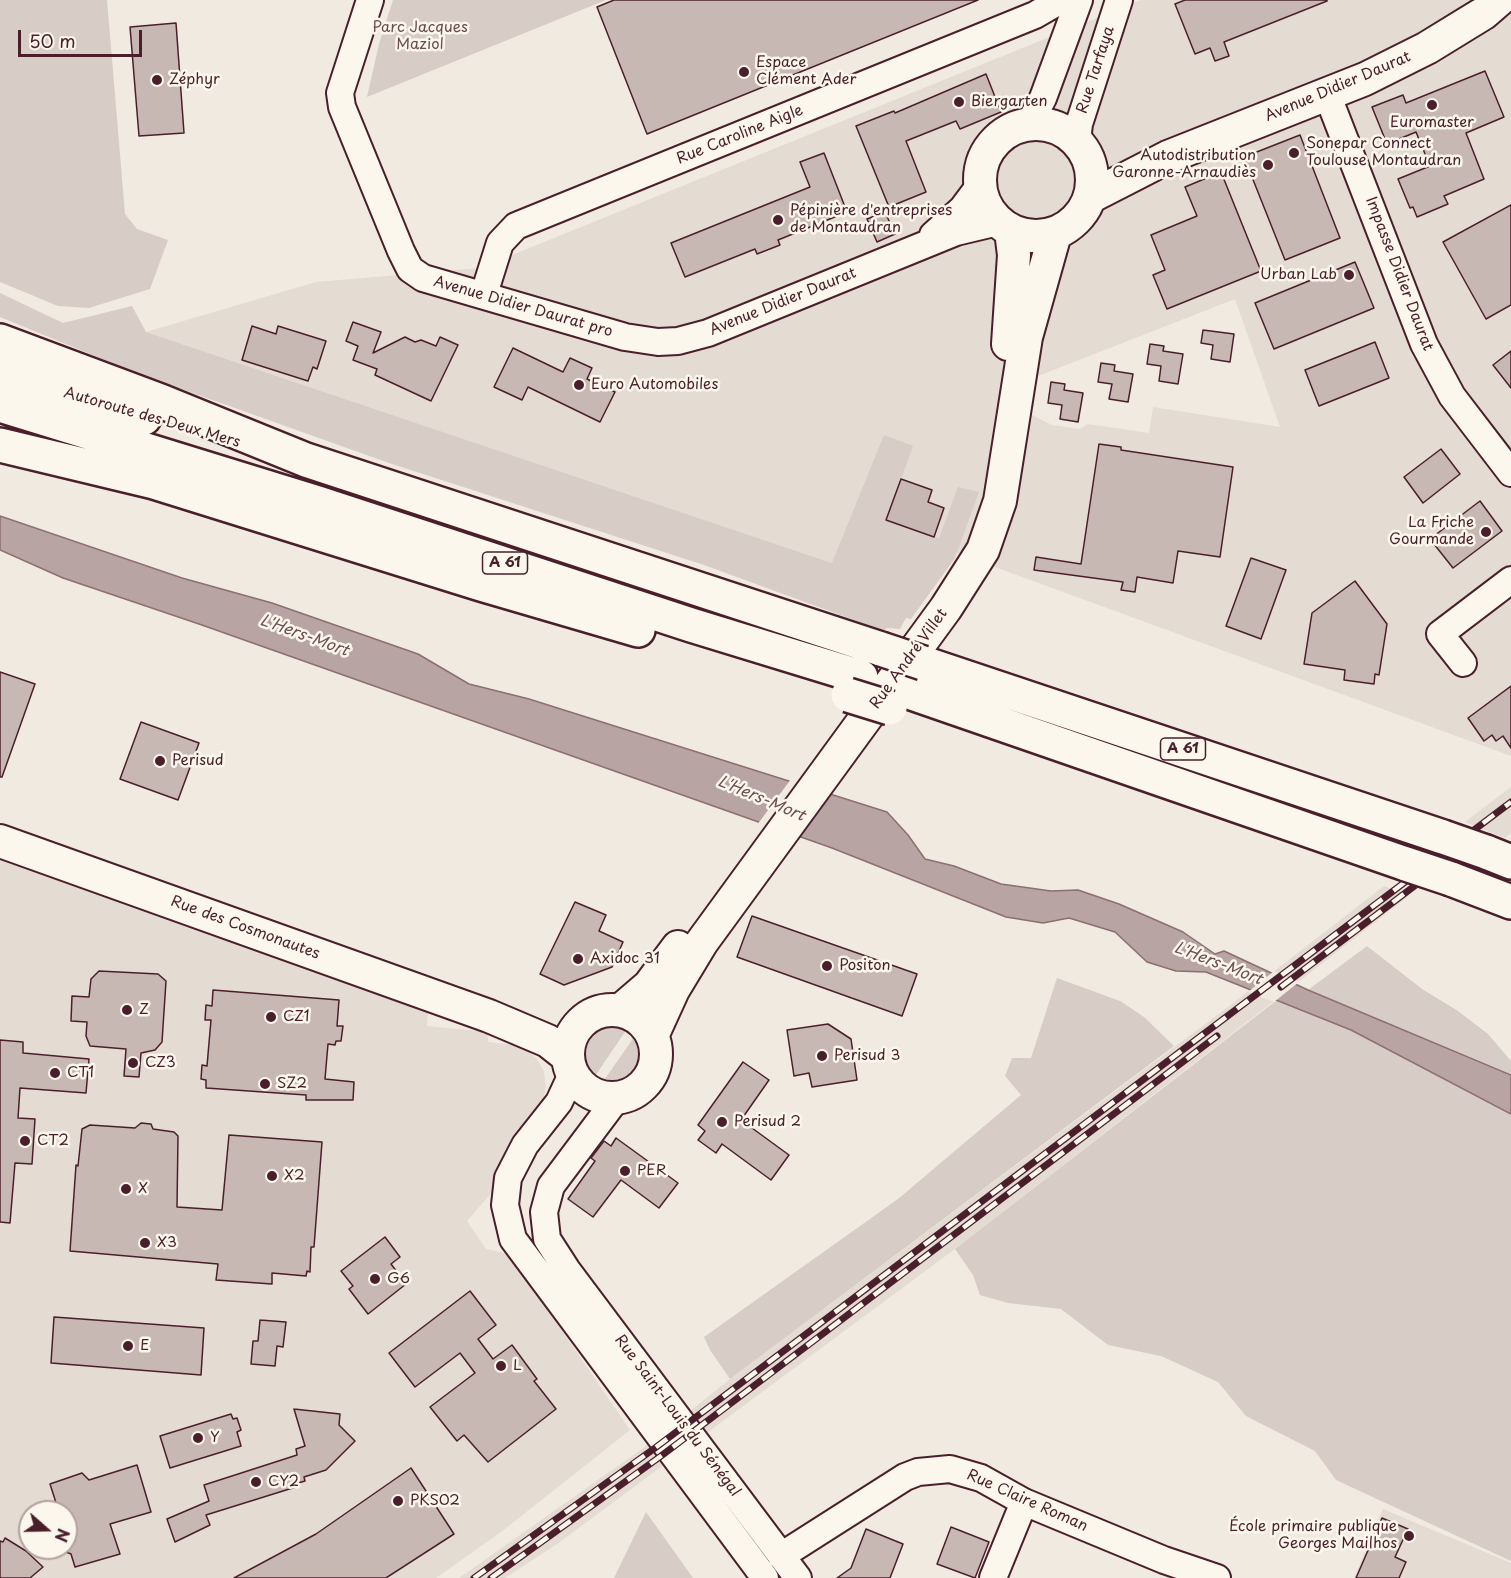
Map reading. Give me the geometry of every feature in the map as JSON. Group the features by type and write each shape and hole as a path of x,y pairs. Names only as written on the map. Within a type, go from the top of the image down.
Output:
{"highway":[{"path":"0,335 38,354"},
{"path":"0,341 306,460"},
{"name":"Autoroute des Deux Mers","path":"0,372 157,422 306,460"},
{"name":"A 61","path":"0,405 318,503 691,625 854,686 1075,748 1511,902"},
{"path":"0,445 154,482 854,686"},
{"name":"A 61","path":"306,460 881,649 1498,857"}],"main road":[{"name":"Avenue Didier Daurat","path":"1090,197 1168,157 1365,79 1427,48 1484,13 1499,0"},
{"path":"1006,132 1057,134 1092,174 1090,197 1077,219 1055,234 1032,237 1004,227 989,212 980,185 980,173 988,150 1006,132"},
{"name":"Avenue Didier Daurat","path":"1057,134 1109,163 1168,157"},
{"name":"Rue André Villet","path":"621,1011 660,973 746,866 825,758 953,571 972,535 987,485 1010,328 1014,255 1004,227"},
{"name":"Rue André Villet","path":"825,758 965,581 991,532 1005,475 1026,338 1055,234"},
{"name":"Rue des Cosmonautes","path":"0,841 489,1016 548,1041 570,1065"},
{"name":"Rue André Villet","path":"652,1036 684,971 746,866"},
{"path":"599,1011 621,1011 640,1020 652,1036 655,1062 651,1074 633,1093 617,1098 603,1098 590,1093 570,1065 571,1038 581,1022 599,1011"},
{"name":"Rue des Cosmonautes","path":"489,1016 552,1026 581,1022"}],"street":[{"name":"Avenue Didier Daurat pro","path":"370,0 340,93 342,107 410,269 423,278 625,337 658,342"},
{"name":"Rue Caroline Aigle","path":"484,294 500,243 516,226 1035,15 1061,0"},
{"path":"1057,134 1043,98 1079,0"},
{"name":"Rue Tarfaya","path":"1057,134 1079,124 1119,0"},
{"path":"1035,15 1054,27 1062,43"},
{"name":"Impasse Didier Daurat","path":"1327,94 1424,344 1452,396 1511,473"},
{"name":"Avenue Didier Daurat","path":"906,253 944,227 962,209 980,185"},
{"name":"Avenue Didier Daurat","path":"658,342 694,338 972,226 1004,227"},
{"path":"1463,663 1440,634 1511,580"},
{"name":"Rue Saint-Louis du Sénégal","path":"570,1065 559,1102 515,1161 506,1188 507,1219 513,1239 533,1269 765,1578"},
{"name":"Rue Saint-Louis du Sénégal","path":"617,1098 551,1186 546,1198 544,1219 547,1239 555,1253 798,1578"},
{"name":"Rue Claire Roman","path":"781,1556 892,1484 918,1472 950,1469 981,1478 1024,1502 1160,1569 1217,1578"},
{"path":"993,1578 1024,1502"}],"shaded area":[{"path":"1141,0 1511,0 1511,756 943,548 903,587 146,332 316,282 480,268","holes":["1235,299 1280,427 1153,407 1149,433 1088,424 1080,429 1052,425 1032,415 1038,376"]},
{"path":"1511,787 1511,833 1505,838 1465,822"},
{"path":"0,859 428,1011 427,1026 488,1032 488,1042 522,1046 537,1059 544,1072 546,1087 543,1102 494,1190 467,1221 486,1249 504,1253 513,1259 630,1430 501,1532 436,1578 0,1578"},
{"path":"1384,886 1410,895 955,1249 557,1544 505,1578 459,1578 649,1444 730,1379 1228,1007"},
{"name":"École primaire publique Georges Mailhos","path":"1383,1509 1511,1563 1511,1578 1354,1578"}],"green space":[{"path":"0,0 107,0 125,214 137,229 168,240 150,289 89,308 58,306 0,282"},
{"name":"Parc Jacques Maziol","path":"393,0 606,0 367,97 379,44"},
{"path":"0,293 63,323 132,306 146,332 832,563 884,435 913,446 886,520 939,538 958,487 979,492 955,558 911,619 906,618 900,629 887,628 884,631 704,565 389,463 134,372 0,317"},
{"path":"1367,946 1422,989 1458,1011 1488,1034 1511,1061 1511,1074 1308,990"},
{"path":"1057,978 1120,1001 1144,1017 1174,1046 730,1379 704,1337 898,1199 1021,1095 1005,1076 1012,1058 1031,1058"},
{"path":"1277,1000 1351,1030 1511,1114 1511,1561 1336,1480 1315,1451 1246,1416 1218,1382 1161,1356 1108,1345 1061,1309 1008,1303 980,1295 973,1275 955,1249"},
{"path":"613,1021 629,1026 593,1079 582,1062 584,1041 592,1029"},
{"path":"637,1033 644,1048 640,1069 623,1083 602,1083"},
{"path":"646,1512 693,1578 614,1578"}],"water":[{"name":"L'Hers-Mort","path":"0,516 182,578 272,603 418,654 469,684 529,699 887,812 908,835 925,859 954,866 1001,884 1051,891 1078,890 1119,904 1183,932 1215,954 1224,951 1308,990 1511,1075 1511,1114 1351,1030 1206,972 1176,971 1147,962 1115,932 1069,918 1043,923 1006,917 832,848 63,578 0,550"}],"pier":[{"path":"791,779 824,790 789,837 757,825"},
{"path":"1274,971 1299,982 1274,1002 1248,992"}],"building":[{"name":"Espace Clément Ader","path":"614,0 978,0 647,134 597,7"},
{"path":"1185,0 1327,1 1224,42 1229,56 1215,61 1210,48 1195,54 1175,4"},
{"name":"Zéphyr","path":"176,23 184,133 139,136 130,27"},
{"path":"1485,71 1504,117 1466,133 1484,179 1444,196 1448,204 1417,217 1413,207 1410,208 1398,179 1430,166 1416,132 1387,144 1372,107 1403,95 1406,103"},
{"path":"986,74 1001,112 960,129 956,121 906,141 926,192 889,207 856,126 894,111 895,113"},
{"path":"1300,135 1340,238 1285,260 1244,157"},
{"name":"Pépinière d'entreprises de Montaudran","path":"824,153 847,212 778,240 780,245 757,254 755,249 685,277 671,243 810,187 800,162"},
{"path":"1221,172 1261,271 1167,309 1153,275 1165,270 1151,235 1197,216 1185,187"},
{"path":"1511,205 1511,305 1486,319 1443,242"},
{"path":"885,212 895,234 877,242 867,219"},
{"path":"1355,262 1374,308 1274,349 1255,303"},
{"path":"353,322 381,332 373,353 405,337 415,342 421,340 436,346 440,337 458,345 431,401 375,375 377,369 353,360 358,346 346,341"},
{"path":"252,326 276,334 278,326 326,341 317,369 313,367 308,381 242,360"},
{"path":"1203,330 1234,334 1230,362 1211,359 1213,345 1201,343"},
{"path":"1375,342 1389,378 1319,406 1305,370"},
{"path":"1150,344 1164,346 1163,351 1183,354 1178,384 1159,381 1161,366 1147,364"},
{"path":"513,348 563,372 570,358 592,368 587,379 615,392 600,422 528,387 522,400 494,387"},
{"path":"1511,351 1511,388 1493,365"},
{"path":"1101,363 1115,365 1114,371 1133,374 1128,402 1109,399 1112,384 1098,382"},
{"path":"1051,382 1065,384 1064,390 1083,393 1078,422 1060,419 1062,405 1048,403"},
{"path":"1099,444 1121,447 1121,450 1233,467 1220,557 1178,551 1173,583 1137,577 1135,592 1121,590 1123,582 1034,570 1036,557 1081,564"},
{"path":"1441,449 1460,474 1423,503 1404,477"},
{"path":"901,479 932,490 928,502 944,508 934,537 886,520"},
{"path":"1480,501 1502,531 1453,568 1430,539"},
{"path":"1251,558 1286,570 1261,639 1226,626"},
{"path":"1355,581 1387,624 1379,675 1375,674 1374,684 1344,680 1345,670 1304,664 1312,613"},
{"path":"0,672 35,684 2,777 0,777"},
{"path":"1511,686 1511,748 1503,736 1496,741 1492,735 1484,741 1468,718"},
{"name":"Perisud","path":"141,722 199,743 178,800 120,779"},
{"path":"575,902 606,915 599,931 623,942 612,967 564,985 540,974"},
{"name":"Positon","path":"752,916 917,974 902,1016 737,957"},
{"name":"Z","path":"99,971 158,974 166,981 162,1042 155,1050 141,1053 139,1077 124,1076 126,1049 90,1046 86,1036 87,1022 71,1021 72,996 89,997 91,979"},
{"path":"213,990 339,1000 337,1026 343,1026 341,1041 336,1041 335,1045 328,1044 325,1079 354,1082 353,1100 306,1100 306,1095 206,1088 206,1080 201,1079 202,1065 207,1066 211,1020 205,1020 206,1005 212,1006"},
{"name":"Perisud 3","path":"828,1024 851,1039 857,1080 812,1087 809,1073 794,1076 787,1030"},
{"path":"0,1040 23,1042 23,1053 89,1059 86,1093 20,1088 18,1118 35,1119 32,1164 15,1163 10,1223 0,1222"},
{"name":"Perisud 2","path":"743,1062 769,1080 741,1120 789,1155 771,1180 722,1144 716,1153 698,1140 705,1131 698,1125"},
{"path":"141,1123 151,1124 153,1129 174,1132 178,1136 177,1207 222,1210 229,1135 322,1142 310,1272 307,1271 306,1276 272,1273 272,1284 216,1280 218,1264 70,1251 76,1165 78,1166 82,1129 90,1125 135,1128"},
{"name":"PER","path":"616,1138 678,1183 659,1208 621,1180 593,1217 568,1199 595,1161 591,1158 604,1141 611,1146"},
{"name":"G6","path":"385,1237 400,1257 391,1264 406,1284 368,1314 349,1289 353,1286 341,1271"},
{"name":"L","path":"470,1291 496,1325 478,1339 493,1359 512,1345 537,1379 534,1381 556,1409 488,1462 464,1435 457,1441 430,1407 475,1373 460,1353 415,1387 389,1353"},
{"name":"E","path":"54,1317 204,1328 201,1375 51,1363"},
{"path":"260,1320 286,1322 283,1347 277,1346 275,1366 251,1364 253,1341 258,1341"},
{"path":"294,1409 340,1414 339,1425 355,1441 326,1470 304,1477 305,1481 298,1483 299,1486 206,1515 210,1525 175,1542 167,1519 209,1501 204,1485 297,1455 296,1449 305,1446"},
{"name":"Y","path":"231,1414 233,1419 237,1418 241,1430 237,1432 241,1446 170,1468 160,1436"},
{"path":"137,1465 151,1512 110,1524 120,1554 75,1567 73,1560 78,1560 78,1500 55,1500 50,1484 82,1473 89,1480"},
{"name":"PKS02","path":"411,1468 454,1534 386,1578 234,1578 316,1534"},
{"path":"1382,1518 1408,1529 1395,1557 1406,1562 1399,1578 1356,1578"},
{"path":"951,1527 989,1542 975,1578 937,1564"},
{"path":"866,1529 903,1544 890,1578 837,1578 851,1568"},
{"path":"5,1538 18,1546 18,1560 36,1560 43,1567 30,1578 0,1578 0,1541 3,1542"}],"railway":[{"path":"474,1578 655,1448 1511,802"},
{"path":"1281,987 1425,878"},
{"path":"491,1578 661,1456 1217,1036"}],"place":[{"name":"Espace Clément Ader","path":"744,72"},
{"name":"Zéphyr","path":"157,80"},
{"name":"Biergarten","path":"959,102"},
{"name":"Euromaster","path":"1432,105"},
{"name":"Sonepar Connect Toulouse Montaudran","path":"1294,153"},
{"name":"Autodistribution Garonne-Arnaudiès","path":"1268,165"},
{"name":"Pépinière d'entreprises de Montaudran","path":"778,220"},
{"name":"Urban Lab","path":"1349,275"},
{"name":"Euro Automobiles","path":"579,385"},
{"name":"La Friche Gourmande","path":"1486,532"},
{"name":"Perisud","path":"160,761"},
{"name":"Axidoc 31","path":"578,959"},
{"name":"Positon","path":"827,966"},
{"name":"Z","path":"127,1010"},
{"name":"CZ1","path":"271,1017"},
{"name":"Perisud 3","path":"822,1056"},
{"name":"CZ3","path":"133,1063"},
{"name":"CT1","path":"55,1073"},
{"name":"SZ2","path":"265,1084"},
{"name":"Perisud 2","path":"722,1122"},
{"name":"CT2","path":"25,1141"},
{"name":"PER","path":"625,1171"},
{"name":"X2","path":"272,1176"},
{"name":"X","path":"126,1189"},
{"name":"X3","path":"145,1243"},
{"name":"G6","path":"375,1279"},
{"name":"E","path":"128,1346"},
{"name":"L","path":"501,1366"},
{"name":"Y","path":"198,1438"},
{"name":"CY2","path":"256,1482"},
{"name":"PKS02","path":"398,1501"},
{"name":"École primaire publique Georges Mailhos","path":"1409,1536"}]}
